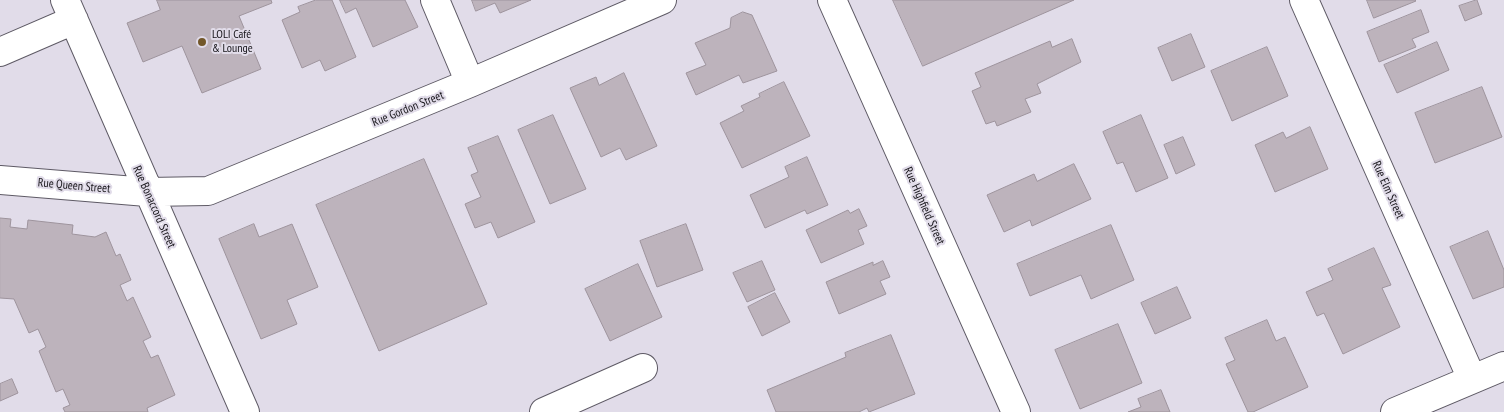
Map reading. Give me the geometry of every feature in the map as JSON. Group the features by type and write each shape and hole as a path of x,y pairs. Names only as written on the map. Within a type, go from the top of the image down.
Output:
{"street":[{"path":"435,0 470,83"},
{"name":"Rue Gordon Street","path":"147,192 208,191 470,83 662,0"},
{"name":"Rue Highfield Street","path":"832,0 1016,412"},
{"name":"Rue Elm Street","path":"1304,0 1472,379"},
{"path":"0,52 69,10"},
{"name":"Rue Bonaccord Street","path":"69,10 147,192 245,412"},
{"name":"Rue Queen Street","path":"0,180 147,192"},
{"path":"1395,412 1504,366"},
{"path":"544,412 643,368"}],"building":[{"path":"157,0 271,0 272,3 239,16 261,69 202,93 182,46 143,62 127,23 160,10"},
{"path":"316,0 332,0 356,57 325,71 320,60 302,68 282,20 300,12 298,7"},
{"path":"340,0 405,0 418,27 373,47 356,8 346,13"},
{"path":"472,0 531,0 500,13 495,3 476,11"},
{"path":"893,0 1074,0 923,66"},
{"path":"1367,0 1415,0 1416,1 1374,18"},
{"path":"1477,0 1482,14 1465,21 1459,6"},
{"path":"1421,10 1429,32 1412,39 1416,47 1379,62 1367,32"},
{"path":"743,12 752,15 777,71 743,83 739,75 696,95 686,73 706,65 695,43 730,28 731,18"},
{"path":"1191,34 1205,67 1172,81 1158,48"},
{"path":"1072,39 1081,62 1037,84 1041,93 1025,99 1031,112 997,126 995,121 986,124 972,91 981,87 975,73 1050,41 1052,47"},
{"path":"1437,42 1449,70 1397,93 1384,65"},
{"path":"1267,47 1288,96 1232,121 1211,71"},
{"path":"624,73 657,146 626,160 620,148 601,157 570,88 596,77 599,85"},
{"path":"784,82 810,136 742,168 720,123 744,111 741,106 760,97 759,94"},
{"path":"1482,87 1502,137 1435,163 1415,113"},
{"path":"553,115 586,189 550,204 518,130"},
{"path":"1141,115 1168,178 1136,192 1123,162 1117,164 1103,132"},
{"path":"1310,127 1328,169 1275,192 1255,145 1283,132 1286,138"},
{"path":"498,136 535,222 498,238 491,222 475,228 465,204 481,197 471,175 478,172 468,148"},
{"path":"1183,137 1195,165 1176,174 1164,145"},
{"path":"807,157 828,205 807,214 805,210 765,228 750,195 789,177 785,167"},
{"path":"424,159 487,304 379,351 316,205"},
{"path":"1074,164 1091,199 1032,226 1030,220 1004,232 987,195 1034,174 1037,181"},
{"path":"859,209 867,226 858,230 864,244 821,263 806,230 848,210 850,213"},
{"path":"0,218 11,219 10,227 27,229 28,220 73,225 72,234 95,237 106,232 116,256 120,254 131,280 120,285 127,301 133,297 151,337 143,341 151,358 158,355 175,395 147,408 148,412 65,412 63,408 70,405 63,389 56,392 39,351 46,347 38,329 29,333 14,299 0,298"},
{"path":"254,224 259,237 292,224 318,287 287,300 297,324 261,339 219,239"},
{"path":"686,224 703,270 657,287 640,241"},
{"path":"1111,225 1134,280 1091,299 1081,275 1030,296 1017,264"},
{"path":"1488,231 1504,270 1504,287 1473,299 1450,247"},
{"path":"1374,248 1391,285 1382,288 1400,327 1343,354 1324,313 1317,316 1306,292 1333,280 1328,269"},
{"path":"762,261 775,290 747,302 733,273"},
{"path":"883,261 890,277 880,281 886,294 839,314 826,282 873,262 873,265"},
{"path":"638,264 662,317 610,341 585,289"},
{"path":"1177,287 1191,318 1155,334 1141,303"},
{"path":"775,293 790,322 762,336 748,307"},
{"path":"1267,320 1276,341 1285,337 1308,387 1253,412 1248,412 1226,364 1235,360 1225,338"},
{"path":"1118,324 1142,383 1080,409 1055,350"},
{"path":"891,335 915,394 869,412 867,408 859,412 776,412 767,390 846,357 845,353"},
{"path":"12,379 18,393 0,401 0,384"},
{"path":"1161,390 1170,412 1128,412 1141,407 1138,399"}],"place":[{"name":"LOLI Café & Lounge","path":"202,42"}]}
